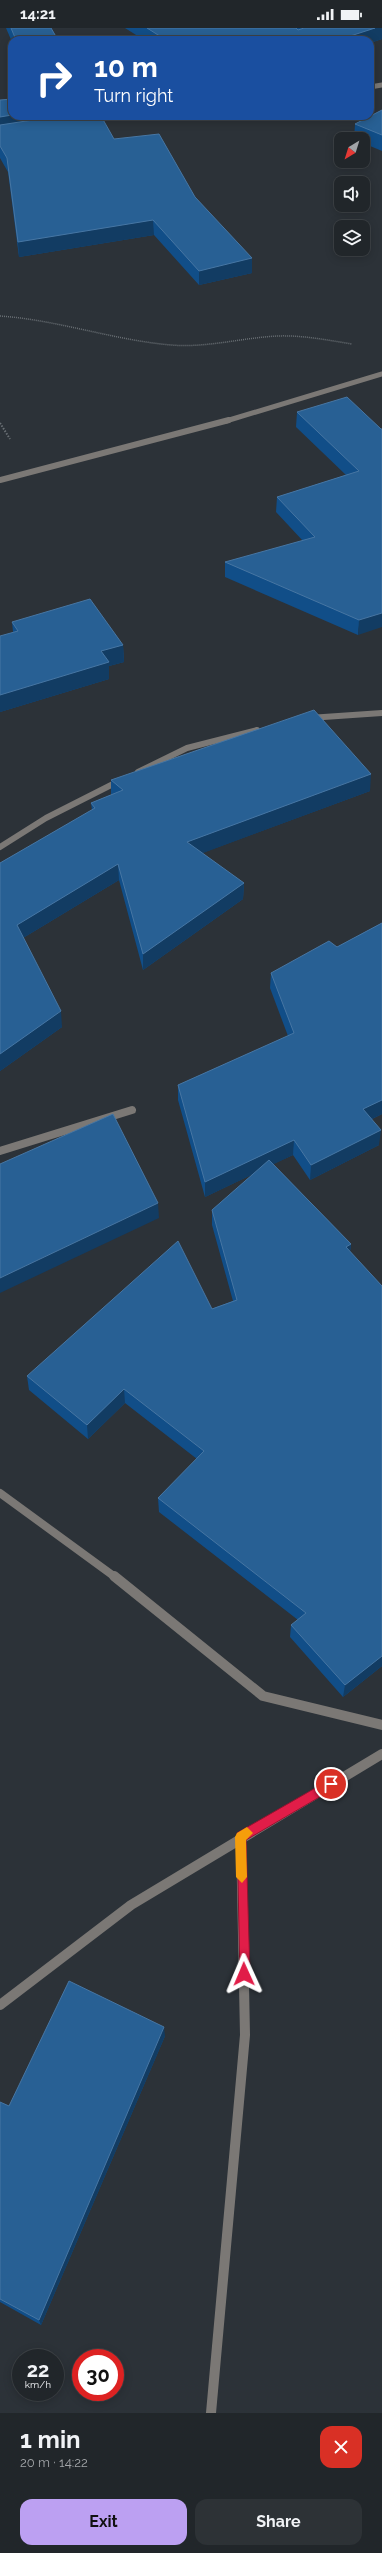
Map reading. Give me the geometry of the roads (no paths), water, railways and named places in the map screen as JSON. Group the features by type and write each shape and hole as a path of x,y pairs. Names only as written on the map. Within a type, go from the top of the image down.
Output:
{"street":[{"path":"87,121 95,120"},
{"path":"0,480 193,431 382,374"},
{"path":"300,720 315,716 382,713"},
{"path":"130,776 187,748 262,729"},
{"path":"0,847 46,818 124,779"},
{"path":"0,1151 132,1110"},
{"path":"0,1493 108,1571 263,1696 382,1725"},
{"path":"0,2005 131,1905 241,1837 382,1754"},
{"path":"211,2413 214,2357 245,2035 241,1837"}]}
